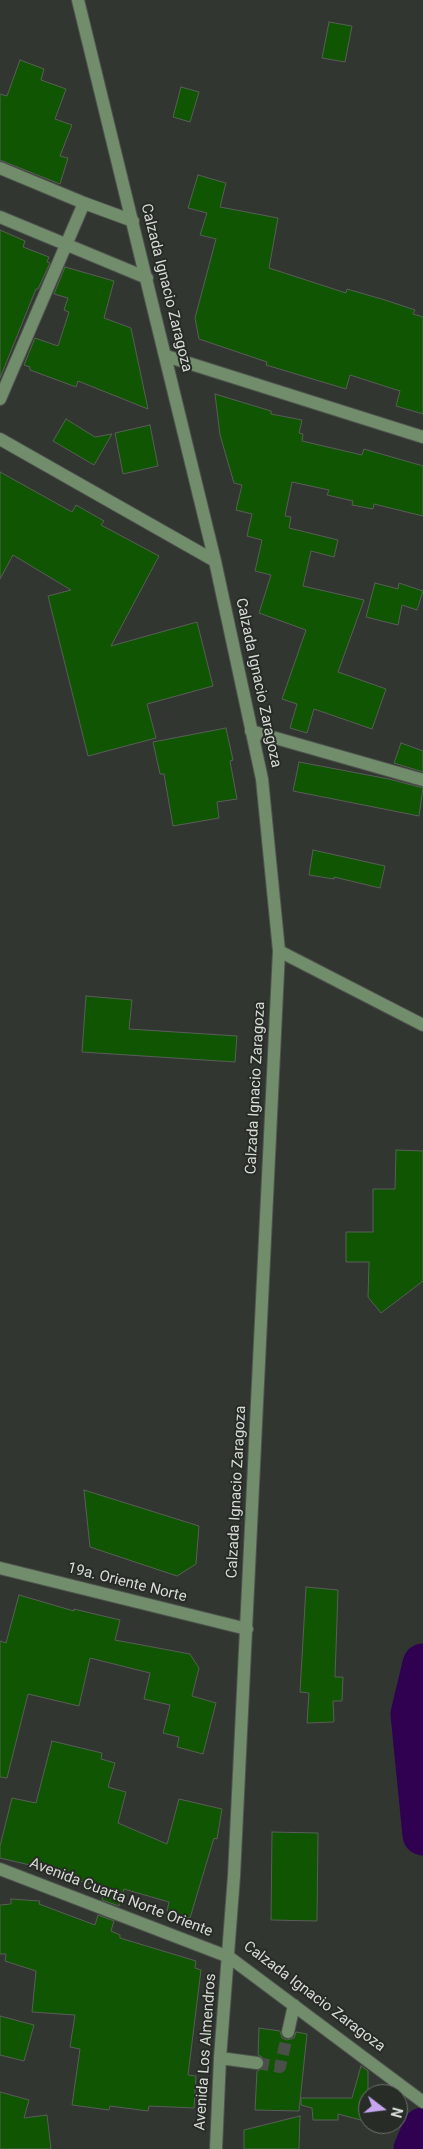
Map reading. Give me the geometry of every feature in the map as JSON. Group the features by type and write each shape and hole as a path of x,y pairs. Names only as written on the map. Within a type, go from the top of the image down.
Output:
{"street":[{"name":"Calzada Ignacio Zaragoza","path":"78,0 215,560 262,779 279,951 230,1957 423,2102"},
{"path":"0,168 133,221"},
{"path":"0,399 84,203"},
{"path":"0,216 147,278"},
{"path":"166,356 423,437"},
{"path":"0,439 215,560"},
{"path":"251,731 423,780"},
{"path":"279,951 423,1025"},
{"name":"19a. Oriente Norte","path":"0,1568 246,1629"},
{"name":"Avenida Cuarta Norte Oriente","path":"0,1869 230,1957"},
{"name":"Avenida Los Almendros","path":"216,2149 220,2058 230,1957"},
{"path":"288,2032 294,2005"},
{"path":"220,2058 257,2063"}],"building":[{"path":"329,22 352,26 345,62 322,58"},
{"path":"20,60 44,69 41,80 66,89 55,119 72,125 60,156 68,158 60,184 0,160 0,94 7,96"},
{"path":"181,87 199,92 190,122 173,117"},
{"path":"198,175 226,183 220,207 278,218 269,268 346,293 347,289 385,300 415,310 413,314 423,317 423,414 396,406 400,391 350,375 346,389 266,365 267,362 199,339 195,318 216,239 200,235 207,213 188,208"},
{"path":"0,230 25,241 23,247 49,257 47,262 50,263 38,289 36,289 0,378"},
{"path":"65,267 114,281 104,318 131,328 148,409 78,381 76,387 30,370 30,367 24,365 35,338 58,346 69,312 64,310 68,298 54,294"},
{"path":"215,394 271,411 271,414 302,420 299,433 303,434 302,441 362,455 364,449 423,466 423,516 374,504 373,509 352,505 353,501 327,495 329,490 292,482 285,516 291,517 289,528 338,540 334,557 311,551 303,586 364,600 338,672 386,689 372,729 314,709 307,733 290,728 297,704 282,699 306,630 259,613 271,575 255,571 262,540 247,536 252,514 236,510 242,485 234,483 220,435"},
{"path":"66,419 95,437 112,434 94,465 53,441"},
{"path":"150,425 158,466 123,474 115,433"},
{"path":"0,472 72,512 76,505 104,521 101,525 159,556 111,646 197,622 213,686 147,704 156,738 88,756 48,596 71,590 13,555 0,579"},
{"path":"375,583 398,589 399,583 423,591 417,610 402,605 398,625 366,617"},
{"path":"226,728 233,760 230,761 237,799 217,802 219,818 173,826 164,774 160,774 153,742"},
{"path":"401,743 423,751 423,772 394,763"},
{"path":"299,762 389,779 423,788 419,816 293,791"},
{"path":"313,850 385,866 380,888 334,877 334,879 309,875"},
{"path":"86,996 132,1000 129,1029 237,1036 235,1062 82,1052"},
{"path":"396,1150 423,1151 423,1281 381,1313 368,1297 369,1262 346,1262 346,1232 373,1232 373,1189 395,1189"},
{"path":"84,1490 199,1526 196,1564 177,1576 90,1547"},
{"path":"306,1587 338,1590 335,1677 343,1677 342,1701 333,1701 334,1722 307,1723 309,1693 300,1692"},
{"path":"19,1595 74,1611 74,1609 120,1620 115,1640 190,1654 199,1668 192,1696 216,1703 203,1754 177,1747 179,1737 163,1733 170,1705 144,1699 150,1673 90,1658 79,1706 28,1694 7,1778 0,1777 0,1641 6,1643"},
{"path":"52,1741 102,1753 101,1759 115,1763 108,1787 126,1792 118,1823 167,1844 179,1799 222,1809 217,1839 214,1838 190,1918 167,1911 169,1902 124,1889 119,1906 102,1900 106,1888 46,1872 47,1869 0,1858 0,1846 12,1798 36,1803"},
{"path":"272,1832 318,1833 317,1921 271,1920"},
{"path":"11,1899 40,1901 39,1904 95,1925 98,1915 114,1921 111,1931 120,1935 120,1938 196,1961 195,1968 201,1970 188,2075 196,2076 194,2108 149,2106 148,2111 110,2106 109,2110 72,2105 80,2049 70,2047 75,2015 32,2012 36,1971 5,1961 6,1954 0,1954 0,1905 11,1904"},
{"path":"0,2016 34,2025 24,2061 0,2055"},
{"path":"259,2028 280,2031 282,2038 287,2040 294,2038 296,2032 307,2034 299,2111 255,2110 257,2071 263,2068 265,2064 262,2057 258,2055"},
{"path":"361,2066 368,2071 368,2084 358,2084 358,2119 338,2114 338,2120 313,2120 312,2108 301,2105 301,2098 352,2098"},
{"path":"0,2092 29,2100 24,2118 47,2115 51,2149 0,2149"},
{"path":"300,2116 299,2149 244,2149 244,2130"}],"waterway":[{"path":"423,1664 411,1714 423,1835"},
{"path":"414,2149 423,2128"}],"tunnel":[{"path":"257,2063 280,2067 288,2032"}]}
